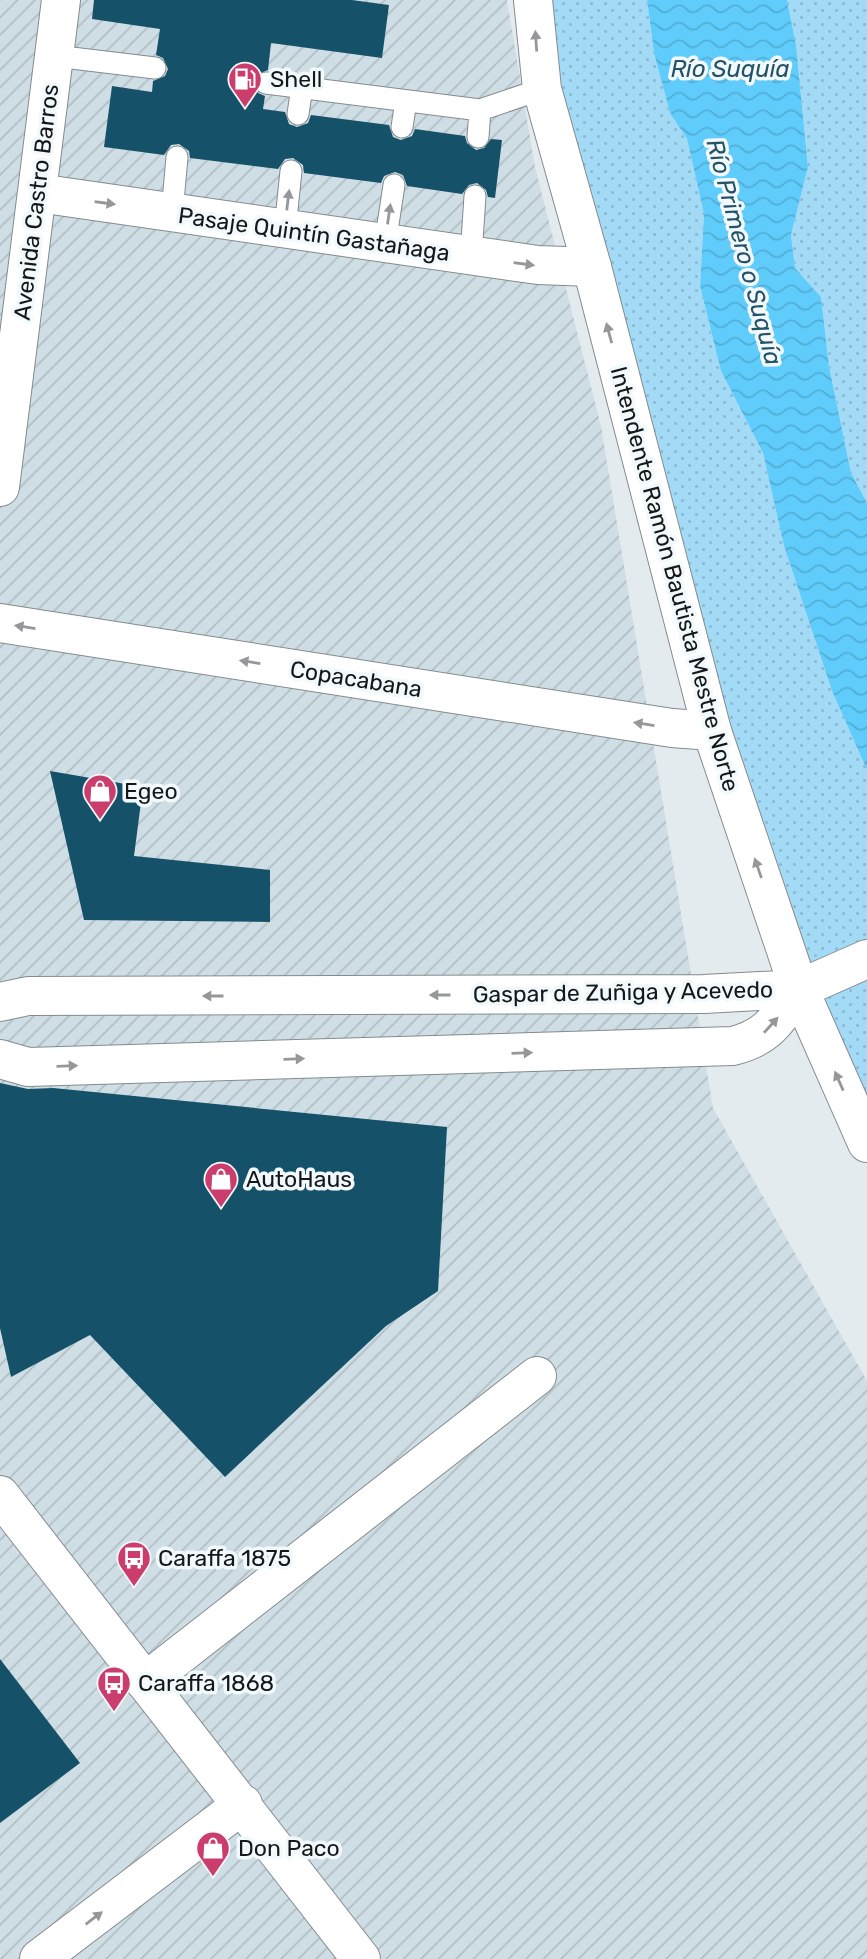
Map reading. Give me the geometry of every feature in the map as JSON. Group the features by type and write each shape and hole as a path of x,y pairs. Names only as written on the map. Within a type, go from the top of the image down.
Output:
{"street":[{"name":"Avenida Castro Barros","path":"0,487 61,0"},
{"name":"Intendente Ramón Bautista Mestre Norte","path":"533,0 541,89 592,267 712,731 799,989 867,1143"},
{"name":"Pasaje Quintín Gastañaga","path":"38,193 537,265 592,267"},
{"name":"Copacabana","path":"0,623 672,728 712,731"},
{"path":"799,989 854,965"},
{"name":"Gaspar de Zuñiga y Acevedo","path":"0,1002 28,996 691,994 799,989"},
{"name":"Gaspar de Zuñiga y Acevedo","path":"0,1059 28,1067 733,1046 757,1040 773,1025 799,989"},
{"path":"145,1682 537,1376"},
{"path":"1,1494 361,1959"},
{"path":"39,1959 243,1804"}],"lane":[{"path":"54,56 155,68"},
{"path":"266,83 480,110 541,89"},
{"path":"298,114 302,87"},
{"path":"402,127 406,101"},
{"path":"478,137 480,110"},
{"path":"172,213 177,157"},
{"path":"285,229 291,171"},
{"path":"385,244 394,185"},
{"path":"471,256 475,195"}],"shaded area":[{"path":"0,0 507,0 535,167 601,426 713,1108 867,1381 867,1959 0,1959"},
{"path":"533,0 647,0 654,53 670,113 687,139 704,214 700,286 721,371 763,453 784,546 832,691 867,770 867,1143 799,989"},
{"path":"787,0 867,0 867,503 851,473 829,366 821,297 795,268 791,235 808,167 796,45"}],"water":[{"name":"Río Suquía","path":"647,0 787,0 796,45 808,167 791,235 795,268 821,297 829,366 851,473 867,503 867,770 832,691 784,546 763,453 721,371 700,286 704,214 687,139 670,113 654,53"}],"building":[{"path":"94,0 352,0 389,5 382,58 271,43 268,70 256,75 253,82 258,93 265,96 263,109 285,112 289,124 297,127 308,123 311,115 389,125 393,137 401,140 412,136 415,129 465,136 467,143 476,150 484,148 491,139 502,140 495,198 488,197 486,190 477,183 469,185 462,194 407,186 403,175 395,172 384,176 381,183 304,173 303,165 293,158 285,159 278,169 190,158 189,151 179,144 171,145 164,155 104,147 112,86 152,92 153,81 165,76 168,69 163,58 156,55 160,29 92,19"},
{"name":"Egeo","path":"50,771 143,787 134,856 270,870 270,922 84,920"},
{"name":"AutoHaus","path":"0,1083 28,1089 53,1088 447,1127 438,1291 386,1326 225,1477 90,1335 11,1377 0,1328"},
{"path":"0,1659 80,1763 0,1823"}],"place":[{"name":"Shell","path":"245,109"},
{"name":"Egeo","path":"100,821"},
{"name":"AutoHaus","path":"221,1209"},
{"name":"Caraffa 1875","path":"134,1588"},
{"name":"Caraffa 1868","path":"114,1713"},
{"name":"Don Paco","path":"213,1878"}],"water label":[{"name":"Río Primero o Suquía","path":"744,252"}]}
